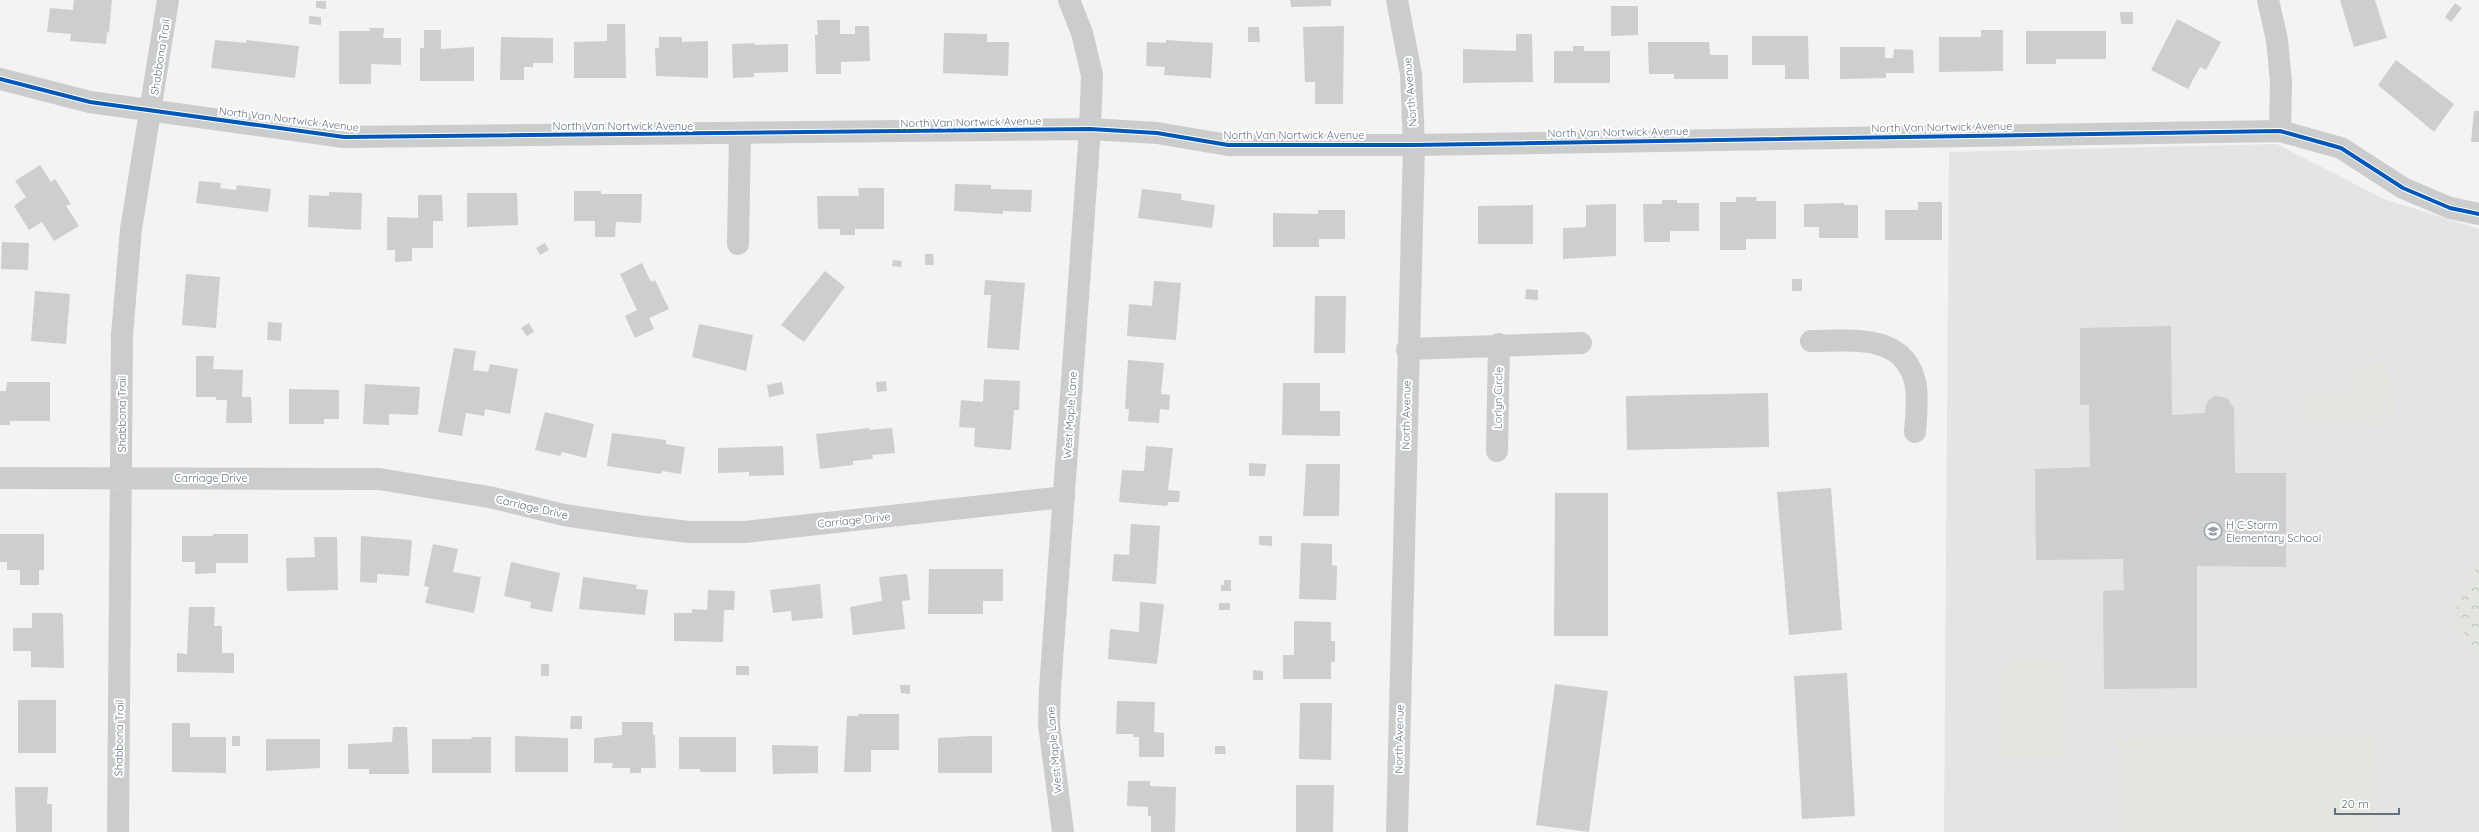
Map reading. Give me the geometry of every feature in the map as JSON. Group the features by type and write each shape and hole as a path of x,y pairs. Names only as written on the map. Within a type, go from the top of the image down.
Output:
{"street":[{"name":"Shabbona Trail","path":"118,832 123,327 131,229 146,130 152,110 168,0"},
{"name":"West Maple Lane","path":"1063,832 1049,717 1090,129 1092,75 1082,33 1069,0"},
{"name":"North Avenue","path":"1397,0 1411,74 1414,145 1407,349 1397,832"},
{"path":"2268,0 2277,40 2280,74 2280,131"},
{"name":"North Van Nortwick Avenue","path":"0,80 90,102 344,137 740,134 1090,129 1157,133 1228,146 1414,145 2280,131 2341,148 2403,188 2450,208 2479,214"},
{"path":"738,244 740,134"},
{"path":"1811,341 1868,340 1888,346 1911,369 1916,388 1915,432"},
{"path":"1407,349 1499,344 1581,343"},
{"name":"Lorlyn Circle","path":"1497,452 1499,344"},
{"name":"Carriage Drive","path":"0,478 379,479 490,497 564,515 689,532 745,532 1064,497"}],"shaded area":[{"name":"H C Storm Elementary School","path":"2277,144 2384,199 2479,229 2479,832 1944,832 1949,152"}],"green space":[{"path":"2384,364 2397,411 2375,427 2303,426 2303,391 2346,392 2353,384 2353,370"},
{"path":"2479,562 2479,658 2453,615"},
{"path":"2054,659 2063,672 2064,756 2002,757 2000,674 2013,661"},
{"path":"2373,735 2374,832 2118,832 2117,739"}],"building":[{"path":"74,0 112,0 109,33 107,32 106,44 70,41 71,34 47,32 50,8 73,10"},
{"path":"1290,0 1331,0 1331,6 1291,7"},
{"path":"2340,0 2375,0 2387,38 2354,47"},
{"path":"316,1 326,1 326,9 316,8"},
{"path":"2455,3 2462,8 2451,22 2445,17"},
{"path":"1611,6 1638,6 1638,35 1611,36"},
{"path":"2120,12 2133,12 2133,24 2121,24"},
{"path":"309,16 321,17 321,25 309,24"},
{"path":"2177,19 2221,42 2206,70 2200,67 2188,89 2151,70"},
{"path":"817,20 840,20 840,34 855,34 855,26 869,26 870,61 841,62 841,74 816,74 815,35 818,35"},
{"path":"607,24 625,24 626,78 574,78 574,42 607,41"},
{"path":"1344,26 1343,104 1315,104 1315,82 1305,82 1303,27"},
{"path":"1248,27 1259,27 1260,42 1248,42"},
{"path":"369,28 384,28 383,38 401,38 401,65 371,64 371,84 339,84 339,31 370,31"},
{"path":"424,30 441,30 441,49 474,47 474,81 420,81 420,48 424,48"},
{"path":"1981,30 2003,30 2003,71 1939,72 1939,37 1981,37"},
{"path":"2026,31 2106,31 2106,59 2056,59 2056,64 2026,64"},
{"path":"944,33 987,34 987,42 1009,42 1008,76 943,73"},
{"path":"1516,34 1532,34 1533,82 1463,83 1463,49 1516,51"},
{"path":"1752,36 1808,36 1809,79 1785,79 1785,65 1752,65"},
{"path":"501,37 553,38 553,63 533,63 533,67 524,67 524,80 500,80"},
{"path":"659,37 682,37 682,42 708,41 708,78 656,76 655,48 659,48"},
{"path":"215,40 246,43 246,40 299,46 295,78 211,68"},
{"path":"1166,40 1213,43 1211,78 1164,75 1165,67 1146,66 1147,42 1166,43"},
{"path":"1648,42 1709,42 1710,55 1728,55 1728,79 1674,79 1674,74 1649,74"},
{"path":"754,43 755,45 788,44 788,72 754,73 754,77 733,78 732,44"},
{"path":"1573,46 1584,46 1584,51 1610,51 1610,83 1554,83 1554,51 1573,51"},
{"path":"1840,47 1885,47 1885,58 1893,58 1894,49 1913,50 1914,73 1886,73 1886,78 1840,79"},
{"path":"2396,60 2454,104 2434,132 2378,85"},
{"path":"2474,111 2479,111 2479,142 2471,142"},
{"path":"40,165 51,182 55,179 71,204 66,206 79,226 54,241 42,222 29,230 14,206 26,197 15,181"},
{"path":"199,181 221,183 220,188 236,190 237,185 271,189 268,212 196,203"},
{"path":"955,184 991,185 991,189 1032,190 1031,212 1003,211 1003,214 954,211"},
{"path":"858,188 884,188 884,229 855,229 855,235 840,235 840,229 818,229 817,196 859,196"},
{"path":"1142,189 1182,194 1181,200 1215,205 1212,228 1138,218"},
{"path":"574,191 601,191 601,194 642,194 641,223 616,222 615,237 595,237 595,221 574,221"},
{"path":"329,192 362,193 361,230 308,227 309,195 329,196"},
{"path":"467,193 517,193 518,225 467,227"},
{"path":"418,195 442,195 443,221 433,221 433,248 412,248 412,261 395,262 395,250 387,250 387,217 418,218"},
{"path":"1736,197 1757,197 1756,201 1776,201 1776,239 1746,239 1746,250 1720,250 1720,202 1736,202"},
{"path":"1662,200 1677,200 1677,203 1699,203 1699,231 1670,231 1670,242 1644,242 1643,204 1662,204"},
{"path":"1918,202 1942,202 1942,240 1885,240 1885,210 1918,210"},
{"path":"1844,203 1844,205 1858,205 1858,238 1819,238 1819,227 1804,227 1804,204"},
{"path":"1616,204 1616,256 1563,259 1563,228 1586,227 1586,205"},
{"path":"1533,205 1533,244 1478,244 1478,206"},
{"path":"1318,210 1345,210 1345,239 1319,239 1319,247 1273,247 1273,213 1318,214"},
{"path":"2,242 29,243 28,270 1,269"},
{"path":"545,243 549,250 540,255 536,248"},
{"path":"925,254 933,254 934,265 925,265"},
{"path":"893,260 902,261 901,267 892,266"},
{"path":"642,263 651,282 655,280 669,309 649,318 654,329 635,338 625,316 637,310 620,274"},
{"path":"825,271 845,287 804,342 781,325"},
{"path":"186,274 220,277 216,328 182,325"},
{"path":"1792,279 1802,279 1802,291 1792,291"},
{"path":"985,280 1025,283 1019,350 987,348 991,295 984,295"},
{"path":"1154,281 1181,283 1176,340 1127,336 1129,304 1152,306"},
{"path":"1526,289 1538,290 1538,300 1525,299"},
{"path":"35,291 70,294 66,344 31,341"},
{"path":"1315,296 1346,296 1345,353 1314,353"},
{"path":"268,322 282,323 281,341 267,340"},
{"path":"529,323 534,332 527,336 521,328"},
{"path":"699,324 753,335 746,371 692,357"},
{"path":"2171,326 2172,415 2205,413 2206,405 2209,400 2215,396 2227,398 2234,408 2235,473 2286,473 2286,567 2197,566 2197,688 2104,689 2103,591 2124,590 2123,559 2036,560 2035,469 2090,467 2089,405 2080,405 2080,328"},
{"path":"454,348 476,351 473,370 488,372 490,364 518,369 510,414 485,409 484,416 466,413 462,436 438,432"},
{"path":"196,356 214,356 213,369 243,370 242,397 251,397 252,423 226,423 227,400 216,400 216,397 196,397"},
{"path":"1128,360 1164,363 1161,394 1170,395 1169,410 1160,409 1159,423 1128,421 1129,409 1125,409"},
{"path":"984,379 1020,381 1019,410 1014,410 1011,450 974,447 975,428 959,427 961,400 983,402"},
{"path":"886,381 887,391 877,392 876,382"},
{"path":"7,382 50,382 50,421 10,421 10,425 0,425 0,391 6,391"},
{"path":"782,382 784,394 769,397 767,385"},
{"path":"1283,383 1320,383 1320,411 1340,411 1340,436 1282,435"},
{"path":"365,384 420,387 418,415 389,414 389,425 363,424"},
{"path":"289,389 339,390 339,419 324,419 324,424 289,424"},
{"path":"1768,393 1769,447 1627,450 1626,396"},
{"path":"545,412 594,424 586,458 562,452 560,456 535,450"},
{"path":"869,428 869,430 892,428 895,453 872,455 873,459 853,461 853,465 820,469 816,434"},
{"path":"612,433 666,440 666,444 685,447 681,474 662,471 661,474 607,466"},
{"path":"783,446 784,475 749,476 749,472 718,473 718,448"},
{"path":"1146,446 1173,448 1168,490 1180,491 1179,502 1168,502 1167,506 1119,502 1122,470 1144,471"},
{"path":"1249,463 1266,464 1265,476 1249,476"},
{"path":"1306,464 1340,464 1339,516 1303,516"},
{"path":"1831,488 1842,630 1789,635 1777,492"},
{"path":"1555,493 1608,493 1608,636 1554,636"},
{"path":"1131,524 1160,526 1156,584 1112,581 1114,554 1129,555"},
{"path":"0,534 44,534 44,570 39,570 39,585 20,585 20,570 7,570 7,562 0,562"},
{"path":"213,534 248,534 248,563 216,563 216,573 195,574 195,562 182,562 182,536 213,536"},
{"path":"361,536 412,540 409,576 377,574 377,583 360,582"},
{"path":"1259,536 1272,536 1272,546 1259,545"},
{"path":"314,537 337,537 338,590 287,591 286,558 315,557"},
{"path":"1301,543 1332,544 1332,565 1337,566 1336,600 1299,599"},
{"path":"433,544 458,549 453,572 481,577 474,613 425,603 429,587 424,586"},
{"path":"511,562 560,573 552,612 530,608 531,602 504,596"},
{"path":"929,569 1003,569 1003,601 983,601 983,614 928,614"},
{"path":"907,574 910,600 902,601 905,629 853,635 850,607 882,601 879,577"},
{"path":"583,577 637,585 636,589 648,590 645,615 579,609"},
{"path":"1224,580 1231,580 1231,591 1221,591 1221,585 1224,585"},
{"path":"820,584 823,618 792,621 791,611 773,613 770,590"},
{"path":"708,590 735,591 734,610 724,610 723,642 674,641 674,613 692,613 692,609 707,610"},
{"path":"1140,602 1164,604 1157,664 1108,659 1110,629 1139,632"},
{"path":"1219,603 1230,603 1230,610 1219,610"},
{"path":"189,607 215,607 214,626 222,626 222,653 234,653 234,673 177,672 177,653 187,654"},
{"path":"32,613 61,613 63,615 64,668 31,667 31,651 13,651 13,628 32,628"},
{"path":"1294,621 1331,622 1331,641 1335,641 1335,662 1331,662 1331,679 1283,679 1283,655 1294,655"},
{"path":"541,664 549,664 549,676 541,676"},
{"path":"736,666 749,666 749,675 736,675"},
{"path":"1253,670 1263,671 1263,680 1253,680"},
{"path":"1847,673 1855,816 1802,819 1794,676"},
{"path":"1555,684 1608,691 1589,832 1536,825"},
{"path":"900,685 910,685 910,694 901,693"},
{"path":"18,700 56,700 56,753 18,753"},
{"path":"1117,701 1155,702 1154,732 1164,733 1164,757 1139,757 1139,737 1133,737 1134,734 1116,734"},
{"path":"1300,703 1332,703 1331,760 1299,759"},
{"path":"858,714 899,714 899,750 871,750 871,772 844,772 847,716 858,716"},
{"path":"571,716 582,716 582,729 570,729"},
{"path":"622,722 653,722 656,768 641,768 641,773 630,773 630,768 612,768 613,763 594,763 594,738 622,735"},
{"path":"172,723 190,723 190,737 226,737 226,773 172,772"},
{"path":"393,727 407,727 409,774 369,774 369,769 348,769 348,744 392,742"},
{"path":"232,736 240,736 240,746 232,746"},
{"path":"515,736 568,738 568,772 515,772"},
{"path":"992,736 992,773 938,773 938,738"},
{"path":"472,737 491,737 491,773 432,773 432,739 471,739"},
{"path":"679,737 736,737 736,772 700,772 700,769 679,769"},
{"path":"266,739 320,739 320,768 266,771"},
{"path":"772,745 818,746 818,773 773,774"},
{"path":"1215,746 1225,746 1226,754 1215,754"},
{"path":"1128,781 1150,781 1150,786 1176,787 1175,832 1151,832 1151,816 1148,816 1148,807 1127,806"},
{"path":"1296,785 1334,785 1333,832 1296,832"},
{"path":"15,787 48,787 47,804 52,804 52,832 16,832"}],"cycle path":[{"path":"0,79 90,102 344,137 1090,129 1157,133 1228,145 1414,145 2280,131 2341,148 2403,188 2450,208 2479,214"}],"place":[{"name":"H C Storm Elementary School","path":"2213,531"}]}
